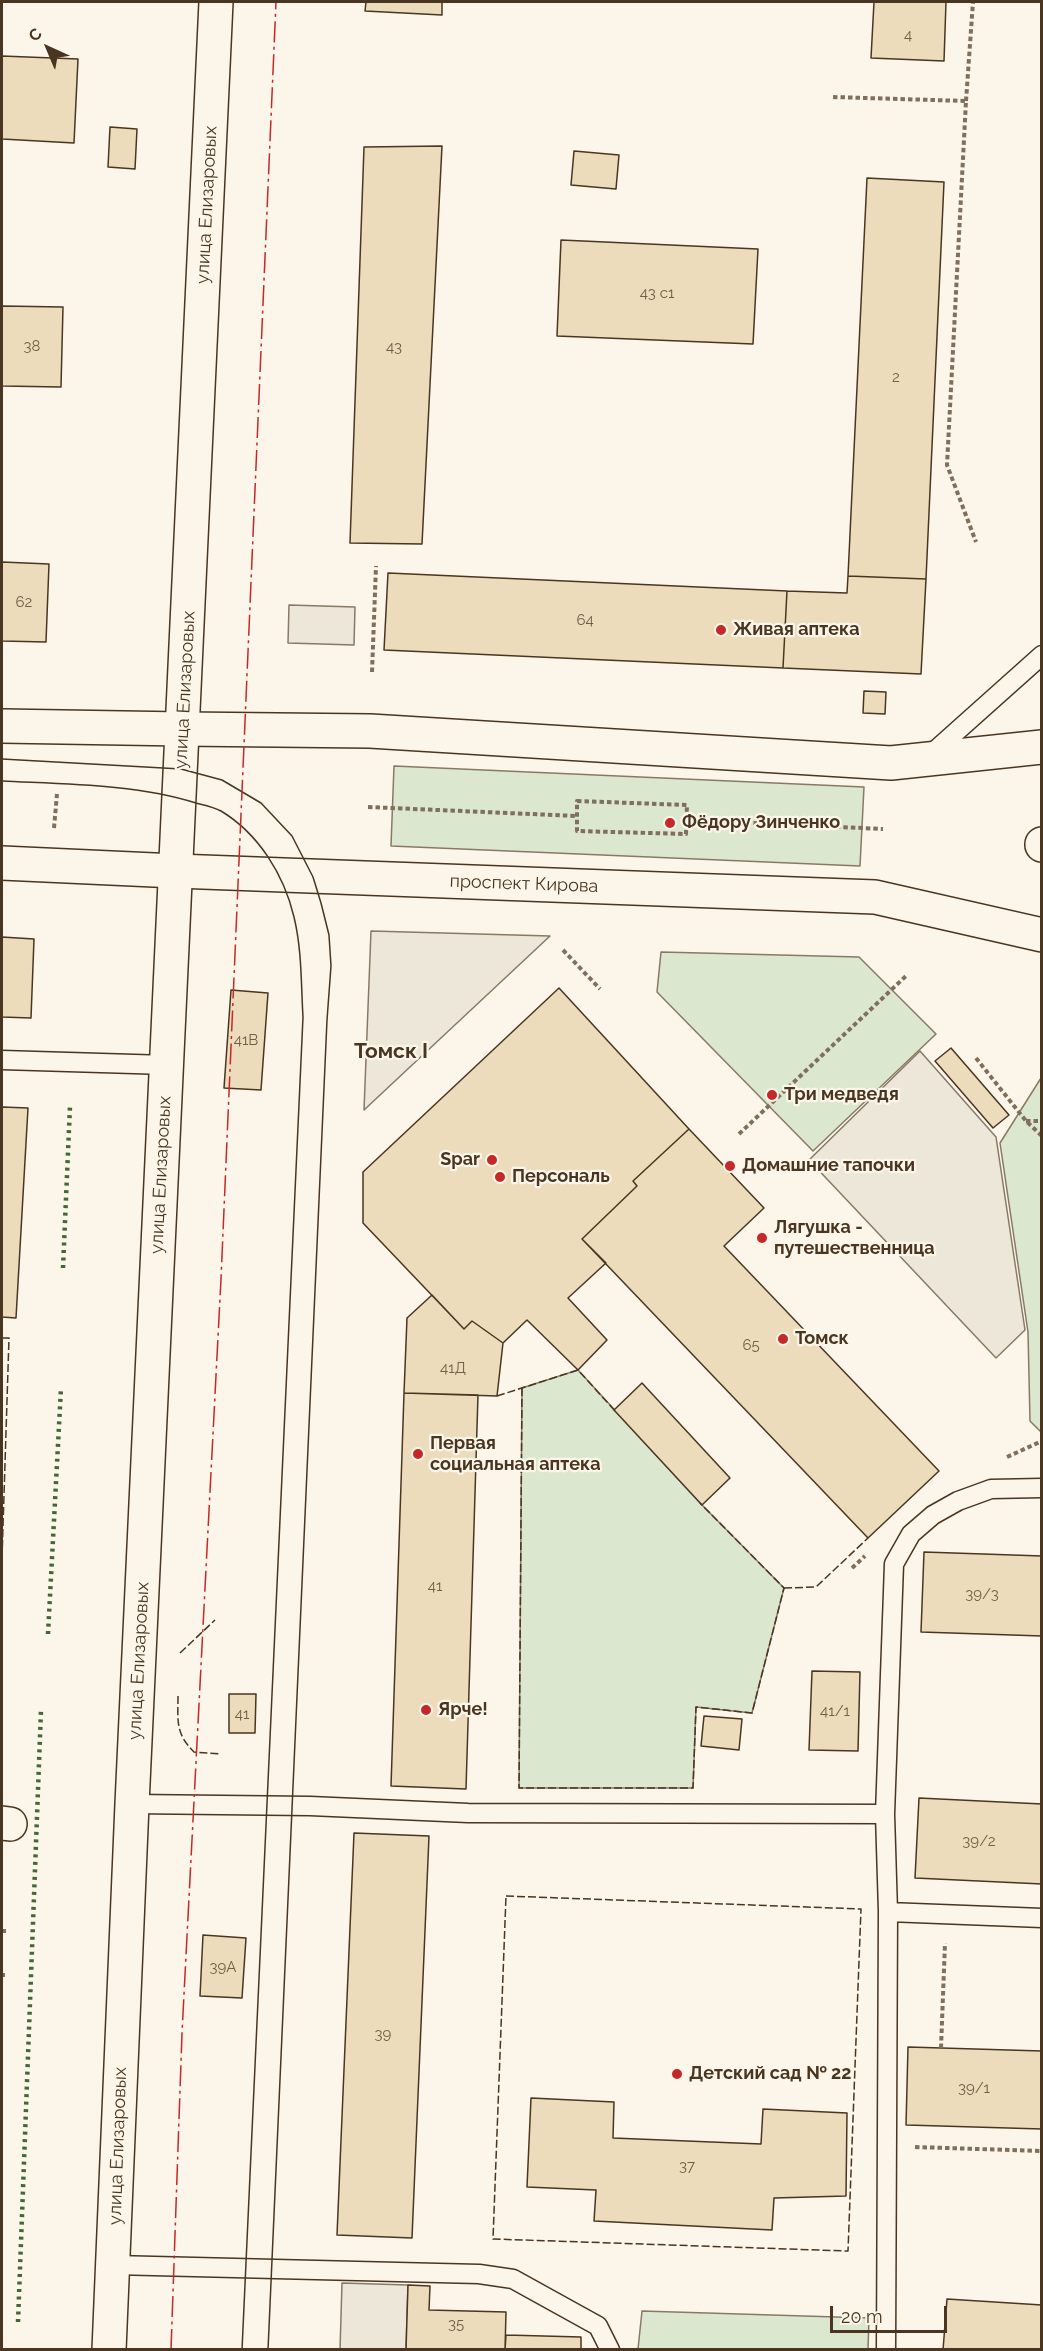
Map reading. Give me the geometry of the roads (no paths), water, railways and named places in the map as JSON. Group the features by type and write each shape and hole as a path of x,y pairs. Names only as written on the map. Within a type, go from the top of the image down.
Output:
{"main road":[{"name":"улица Елизаровых","path":"109,2349 132,1804 216,2"},
{"path":"2,726 370,731 891,763 1041,747"},
{"name":"проспект Кирова","path":"2,863 875,897 1041,935"}],"lane":[{"path":"925,759 1041,655"},
{"path":"2,1060 167,1065"},
{"path":"886,2349 888,1912 885,1814 894,1564 911,1534 933,1515 958,1501 991,1489 1041,1488"},
{"path":"132,1804 310,1806 468,1813 885,1814"},
{"path":"888,1912 1041,1918"},
{"path":"113,2265 479,2274 513,2279 598,2326 610,2349"}],"tram line":[{"path":"2,759 181,769 222,780 261,803 292,836 313,877 329,935 331,966 268,2350"},
{"path":"2,781 125,788 173,797 218,810 235,820 247,831 268,857 284,886 297,929 303,1017 242,2350"}],"place":[{"name":"Живая аптека","path":"721,630"},
{"name":"Фёдору Зинченко","path":"670,823"},
{"name":"Три медведя","path":"772,1095"},
{"name":"Spar","path":"492,1160"},
{"name":"Домашние тапочки","path":"730,1166"},
{"name":"Персональ","path":"500,1177"},
{"name":"Лягушка - путешественница","path":"762,1238"},
{"name":"Томск","path":"783,1339"},
{"name":"Первая социальная аптека","path":"418,1454"},
{"name":"Ярче!","path":"426,1710"},
{"name":"Детский сад № 22","path":"677,2074"}],"district":[{"name":"Томск I","path":"391,1052"}]}
